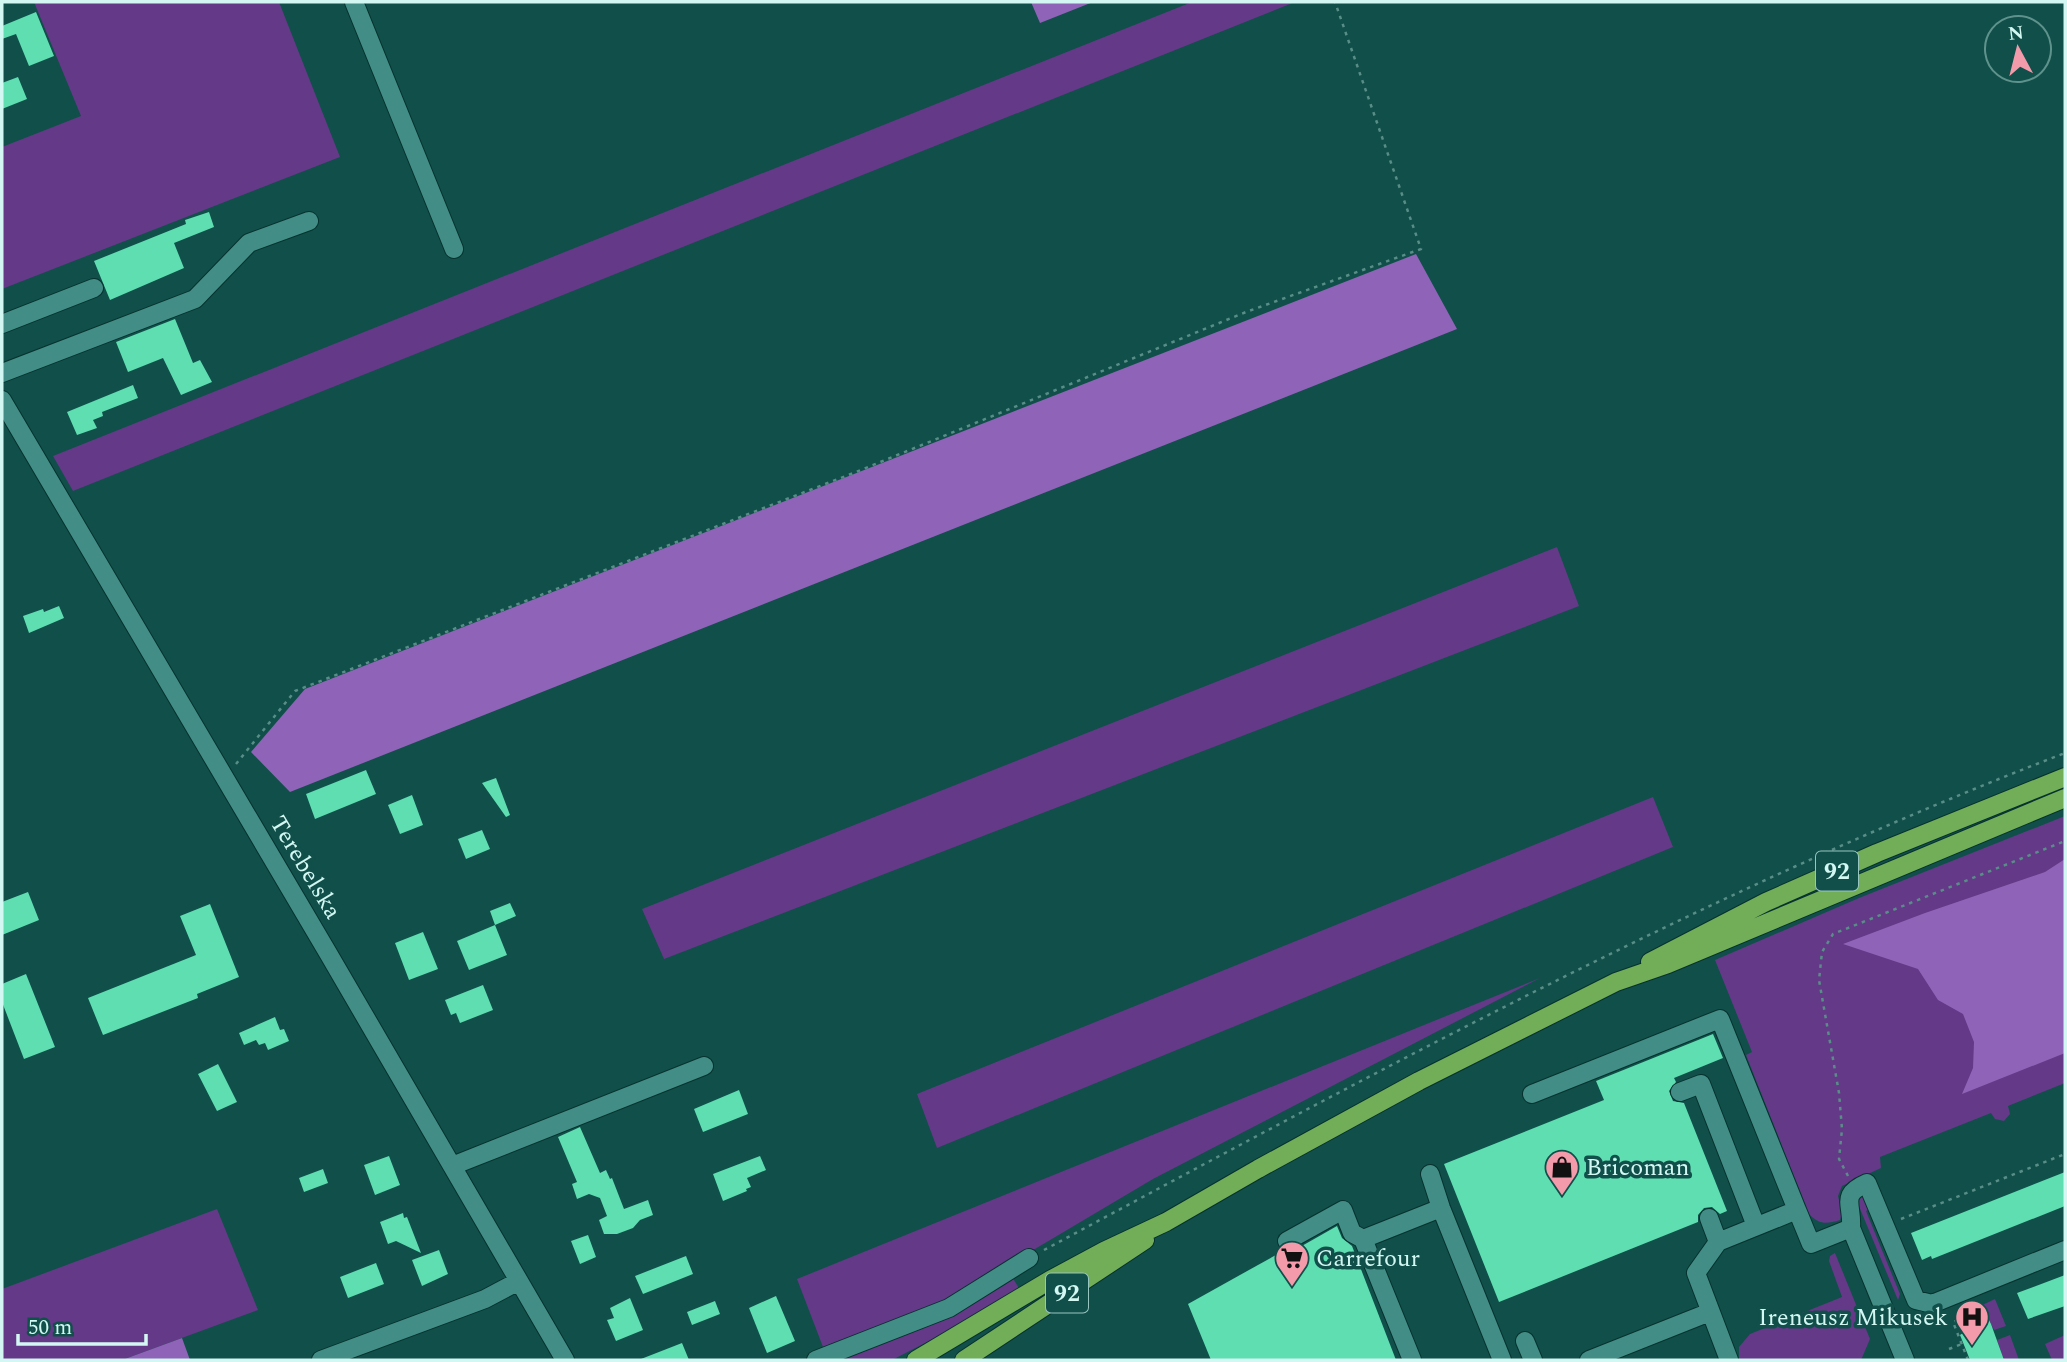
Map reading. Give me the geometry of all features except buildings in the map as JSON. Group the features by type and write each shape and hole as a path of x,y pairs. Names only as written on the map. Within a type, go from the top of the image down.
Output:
{"main road":[{"name":"92","path":"916,1360 1050,1280 1166,1222 1374,1105 1616,982 1662,954 1766,902 1877,853 2065,777"},
{"name":"92","path":"1616,982 1668,964 2065,798"},
{"name":"92","path":"964,1360 1111,1265 1166,1222"}],"street":[{"path":"354,2 454,249"},
{"path":"2,373 195,299 249,243 309,221"},
{"path":"2,324 94,288"},
{"name":"Terebelska","path":"2,400 565,1360"},
{"path":"1532,1094 1720,1019 1811,1244 1851,1228"},
{"path":"452,1166 704,1066"},
{"path":"1680,1092 1700,1084 1756,1226"},
{"path":"1430,1174 1502,1360"},
{"path":"1905,1360 1851,1228 1852,1214 1848,1203 1849,1194 1854,1188 1867,1183 1916,1300 1932,1304 2065,1250"},
{"path":"1363,1239 1441,1208"},
{"path":"1287,1241 1343,1210 1352,1233 1363,1239 1412,1360"},
{"path":"1729,1360 1696,1273 1718,1242 1797,1210"},
{"path":"1709,1218 1718,1242"},
{"path":"816,1360 949,1308 1029,1258"},
{"path":"321,1360 485,1299 519,1281"},
{"path":"1589,1360 1710,1311"},
{"path":"1525,1341 1533,1360"}],"path":[{"path":"225,777 295,691 856,472 1246,312 1421,249 1335,2"},
{"path":"1029,1258 1459,1028 1695,913 1915,812 2065,753"},
{"path":"1854,1188 1839,1159 1842,1129 1839,1093 1819,980 1822,952 1833,934 2065,841"},
{"path":"1897,1222 2065,1154"},
{"path":"1968,1360 1953,1322 1975,1313 1972,1305"},
{"path":"1950,1349 1962,1344"}],"shaded area":[{"path":"34,2 279,2 340,157 2,289 2,147 81,116"},
{"path":"1031,2 1093,2 1040,23"},
{"path":"1192,2 1295,2 73,491 53,456"},
{"path":"1416,254 1457,329 290,792 251,752 305,689"},
{"path":"1557,547 1579,606 664,959 642,909"},
{"path":"1653,797 1673,847 937,1148 917,1094"},
{"path":"2065,816 2065,1083 2008,1106 2010,1114 2004,1121 1995,1119 1991,1113 1880,1157 1881,1168 1842,1186 1838,1196 1842,1213 1840,1220 1827,1223 1816,1220 1809,1214 1746,1055 1752,1052 1715,960 1859,898"},
{"path":"2065,859 2065,1053 1962,1094 1973,1068 1974,1042 1963,1014 1938,1000 1918,969 1843,944 2045,872"},
{"path":"1540,978 1153,1179 954,1297 823,1347 797,1279"},
{"path":"1865,1195 1871,1208 1866,1211 1900,1294 1898,1300 1858,1204 1860,1197"},
{"path":"217,1209 258,1310 122,1360 2,1360 2,1289"},
{"path":"1835,1253 1870,1339 1861,1360 1739,1360 1739,1347 1750,1334 1842,1297 1829,1261 1830,1256"},
{"path":"1011,1275 1020,1290 966,1322 892,1360 831,1360"},
{"path":"1995,1299 2006,1326 1994,1330 1985,1312 1978,1314 1976,1308"},
{"path":"2010,1335 2019,1360 2004,1360 1997,1340"},
{"path":"2065,1335 2065,1360 2052,1360 2045,1344"},
{"path":"182,1338 190,1360 122,1360"}],"place":[{"name":"Bricoman","path":"1562,1197"},
{"name":"Carrefour","path":"1292,1288"},
{"name":"Ireneusz Mikusek","path":"1972,1347"}]}
